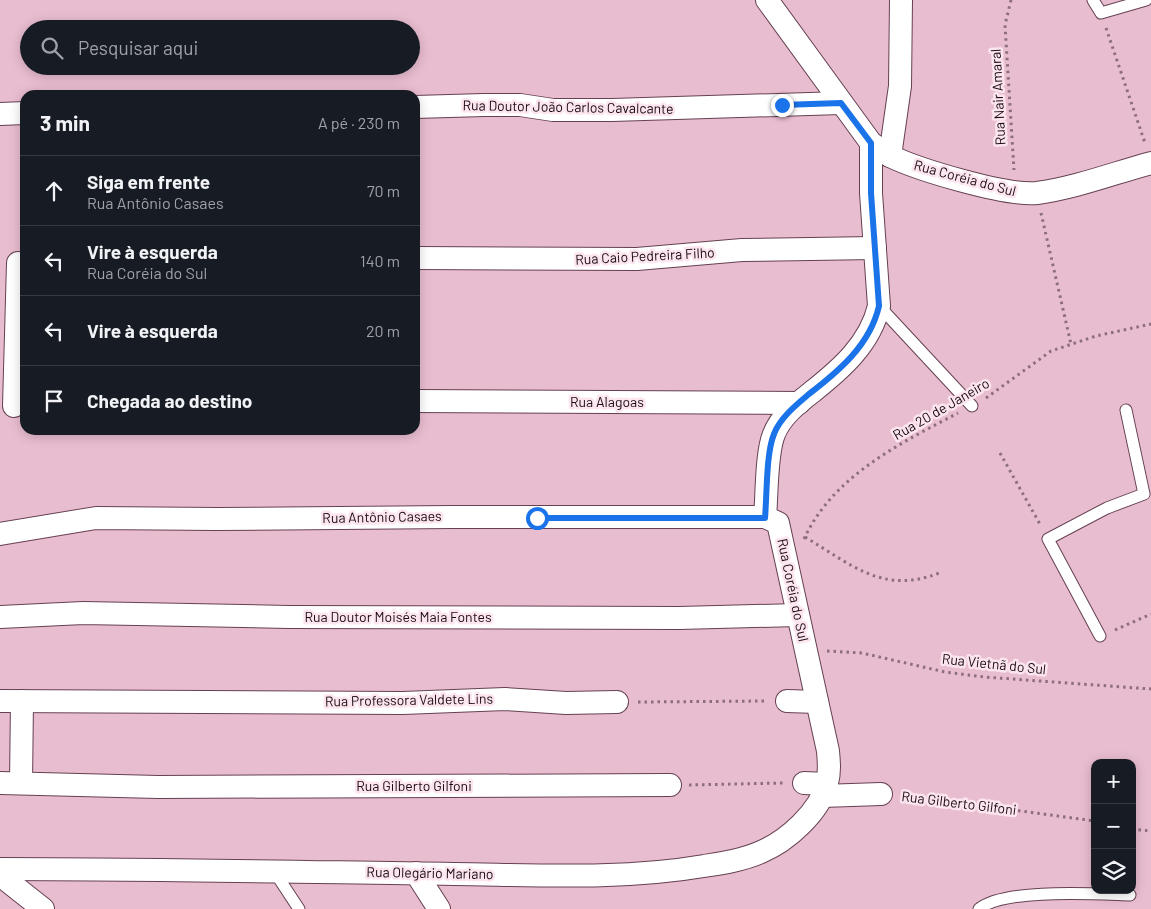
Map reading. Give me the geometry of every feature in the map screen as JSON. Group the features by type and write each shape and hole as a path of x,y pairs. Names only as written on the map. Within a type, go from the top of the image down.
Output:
{"street":[{"name":"Rua Coréia do Sul","path":"767,0 871,143 890,156 937,173 1025,193 1151,162"},
{"path":"890,156 900,86 900,0"},
{"name":"Rua Doutor João Carlos Cavalcante","path":"420,107 511,105 553,110 612,110 841,103"},
{"path":"0,114 20,113"},
{"path":"765,518 774,434 782,420 799,403 834,375 854,354 875,323 879,306 871,143"},
{"name":"Rua Caio Pedreira Filho","path":"420,258 637,259 742,250 875,248"},
{"path":"13,406 14,263"},
{"name":"Rua Alagoas","path":"420,401 799,403"},
{"name":"Rua Antônio Casaes","path":"0,534 96,518 217,520 452,517 765,518"},
{"name":"Rua Coréia do Sul","path":"765,518 778,523 806,649 828,752 825,790"},
{"name":"Rua Doutor Moisés Maia Fontes","path":"0,617 83,612 289,617 678,618 797,615"},
{"name":"Rua Professora Valdete Lins","path":"0,701 403,703 505,699 566,703 617,702"},
{"path":"11,783 22,701"},
{"path":"787,701 817,702"},
{"name":"Rua Gilberto Gilfoni","path":"11,783 158,787 670,785"},
{"name":"Rua Gilberto Gilfoni","path":"804,783 825,790 881,794"},
{"name":"Rua Olegário Mariano","path":"0,868 273,870 602,876 657,873 729,862 759,853 778,844 795,831 825,790"},
{"path":"416,873 439,909"},
{"path":"0,875 43,909"}],"lane":[{"path":"1093,0 1101,13 1146,0"},
{"path":"879,306 972,406"},
{"path":"1100,636 1048,539 1107,508 1144,494 1126,410"},
{"path":"273,870 299,909"},
{"path":"979,909 1000,898 1077,894 1130,895"}],"path":[{"name":"Rua Nair Amaral","path":"1011,0 1005,24 1025,193 1071,344"},
{"path":"1101,13 1151,162"},
{"name":"Rua 20 de Janeiro","path":"789,574 814,519 853,476 871,462 972,406 1051,352 1071,344 1151,324"},
{"path":"1000,453 1048,539"},
{"path":"805,537 868,574 895,582 920,581 939,573"},
{"path":"1100,636 1151,614"},
{"name":"Rua Vietnã do Sul","path":"806,649 862,653 945,672 984,677 1151,689"},
{"path":"617,702 787,701"},
{"path":"670,785 804,783"},
{"name":"Rua Gilberto Gilfoni","path":"881,794 1010,808 1091,820"},
{"path":"1136,830 1151,832"}],"route":[{"path":"537,518 765,518 771,447 774,434 782,420 799,403 834,375 854,354 875,323 879,306 871,193 871,143 841,103 782,105"}]}
